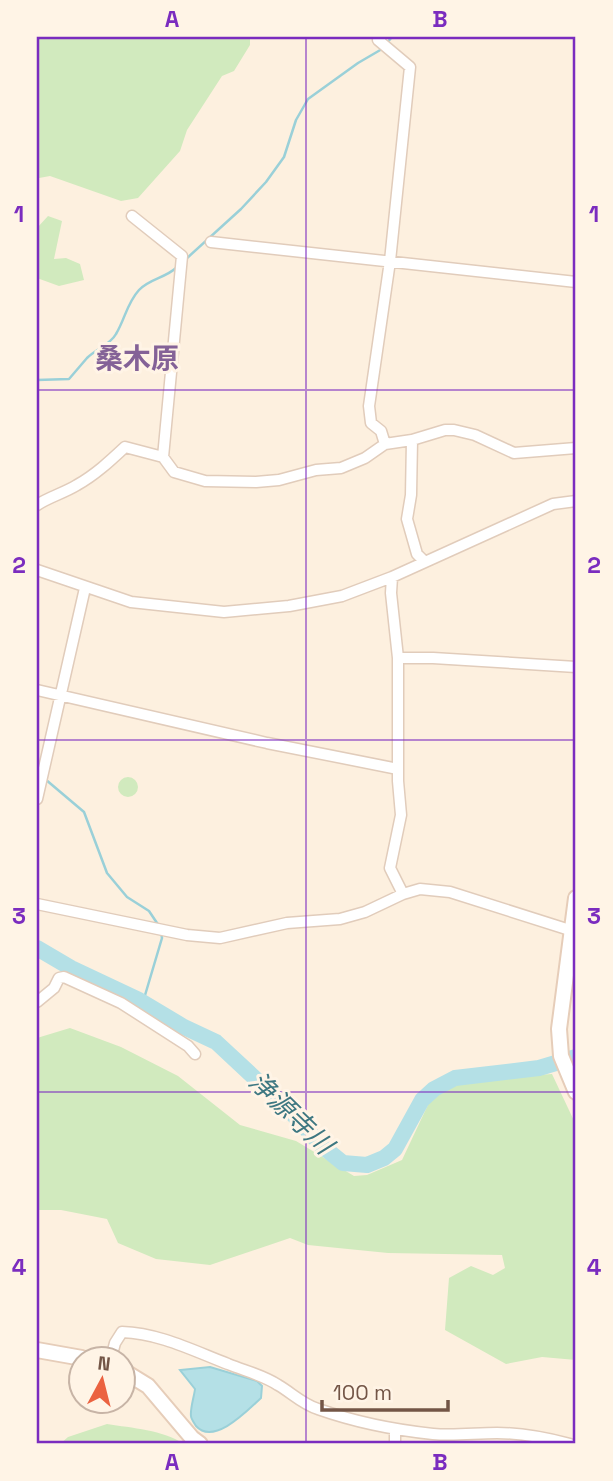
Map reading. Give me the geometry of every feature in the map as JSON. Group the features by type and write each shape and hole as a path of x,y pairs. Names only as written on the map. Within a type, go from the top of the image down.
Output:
{"street":[{"path":"379,38 410,67 390,261 369,407 371,423 381,431 385,444"},
{"path":"132,216 182,256 163,457"},
{"path":"211,242 576,282"},
{"path":"37,505 74,487 125,447 163,457 174,472 205,481 256,482 341,468 365,458 385,444 412,440 444,430 475,435 514,453 576,448"},
{"path":"412,440 407,519 417,554 424,561"},
{"path":"37,570 131,602 224,612 318,602 392,577 553,504 576,501"},
{"path":"392,577 391,593 398,659 398,769 401,816 390,868 403,894"},
{"path":"37,799 85,588"},
{"path":"398,659 433,658 576,667"},
{"path":"37,690 267,743 398,769"},
{"path":"37,904 187,935 220,938 287,923 340,919 365,912 420,889 450,892 574,931"},
{"path":"574,1087 561,1056 560,1010 574,931 576,898"},
{"path":"37,1002 64,977 121,1003 188,1046 195,1055"},
{"path":"114,1344 122,1332 133,1332 168,1341 261,1376 317,1409 395,1429 436,1434 500,1433 546,1438 570,1444"},
{"path":"37,1350 66,1356"},
{"path":"136,1379 148,1386 191,1438 200,1444"},
{"path":"395,1429 395,1444"}],"green space":[{"path":"37,37 250,37 250,45 234,71 222,76 187,130 180,151 138,198 121,201 50,176 39,178 37,182"},
{"path":"48,216 62,221 54,259 66,258 80,264 84,280 59,286 37,278 37,228"},
{"path":"128,777 135,780 138,787 135,794 128,797 121,794 118,787 121,780"},
{"path":"70,1028 121,1047 178,1076 240,1125 296,1141 354,1176 367,1175 402,1160 434,1092 478,1079 552,1074 576,1125 576,1360 542,1357 506,1364 445,1330 449,1278 471,1266 493,1275 505,1268 502,1255 388,1253 308,1245 290,1238 210,1265 156,1259 118,1243 107,1219 61,1210 37,1210 37,1038"},
{"path":"107,1424 157,1433 184,1444 60,1444 68,1437"}],"water":[{"path":"210,1367 257,1381 262,1386 261,1398 248,1410 230,1424 212,1432 203,1431 192,1420 195,1389 180,1370"}],"waterway":[{"path":"386,44 392,37"},
{"path":"186,259 241,209 266,182 284,157 296,120 308,99 382,49"},
{"path":"37,380 69,379 87,358 113,338 139,290 176,268"},
{"path":"45,779 84,812 107,873 127,897 149,911 159,926"},
{"path":"143,1002 162,938 161,932"},
{"name":"浄源寺川","path":"37,948 216,1042 289,1110 322,1146 343,1163 367,1165 384,1158 395,1149 422,1100 434,1089 455,1078 539,1068 576,1057"}],"district":[{"name":"桑木原","path":"137,358"}]}
